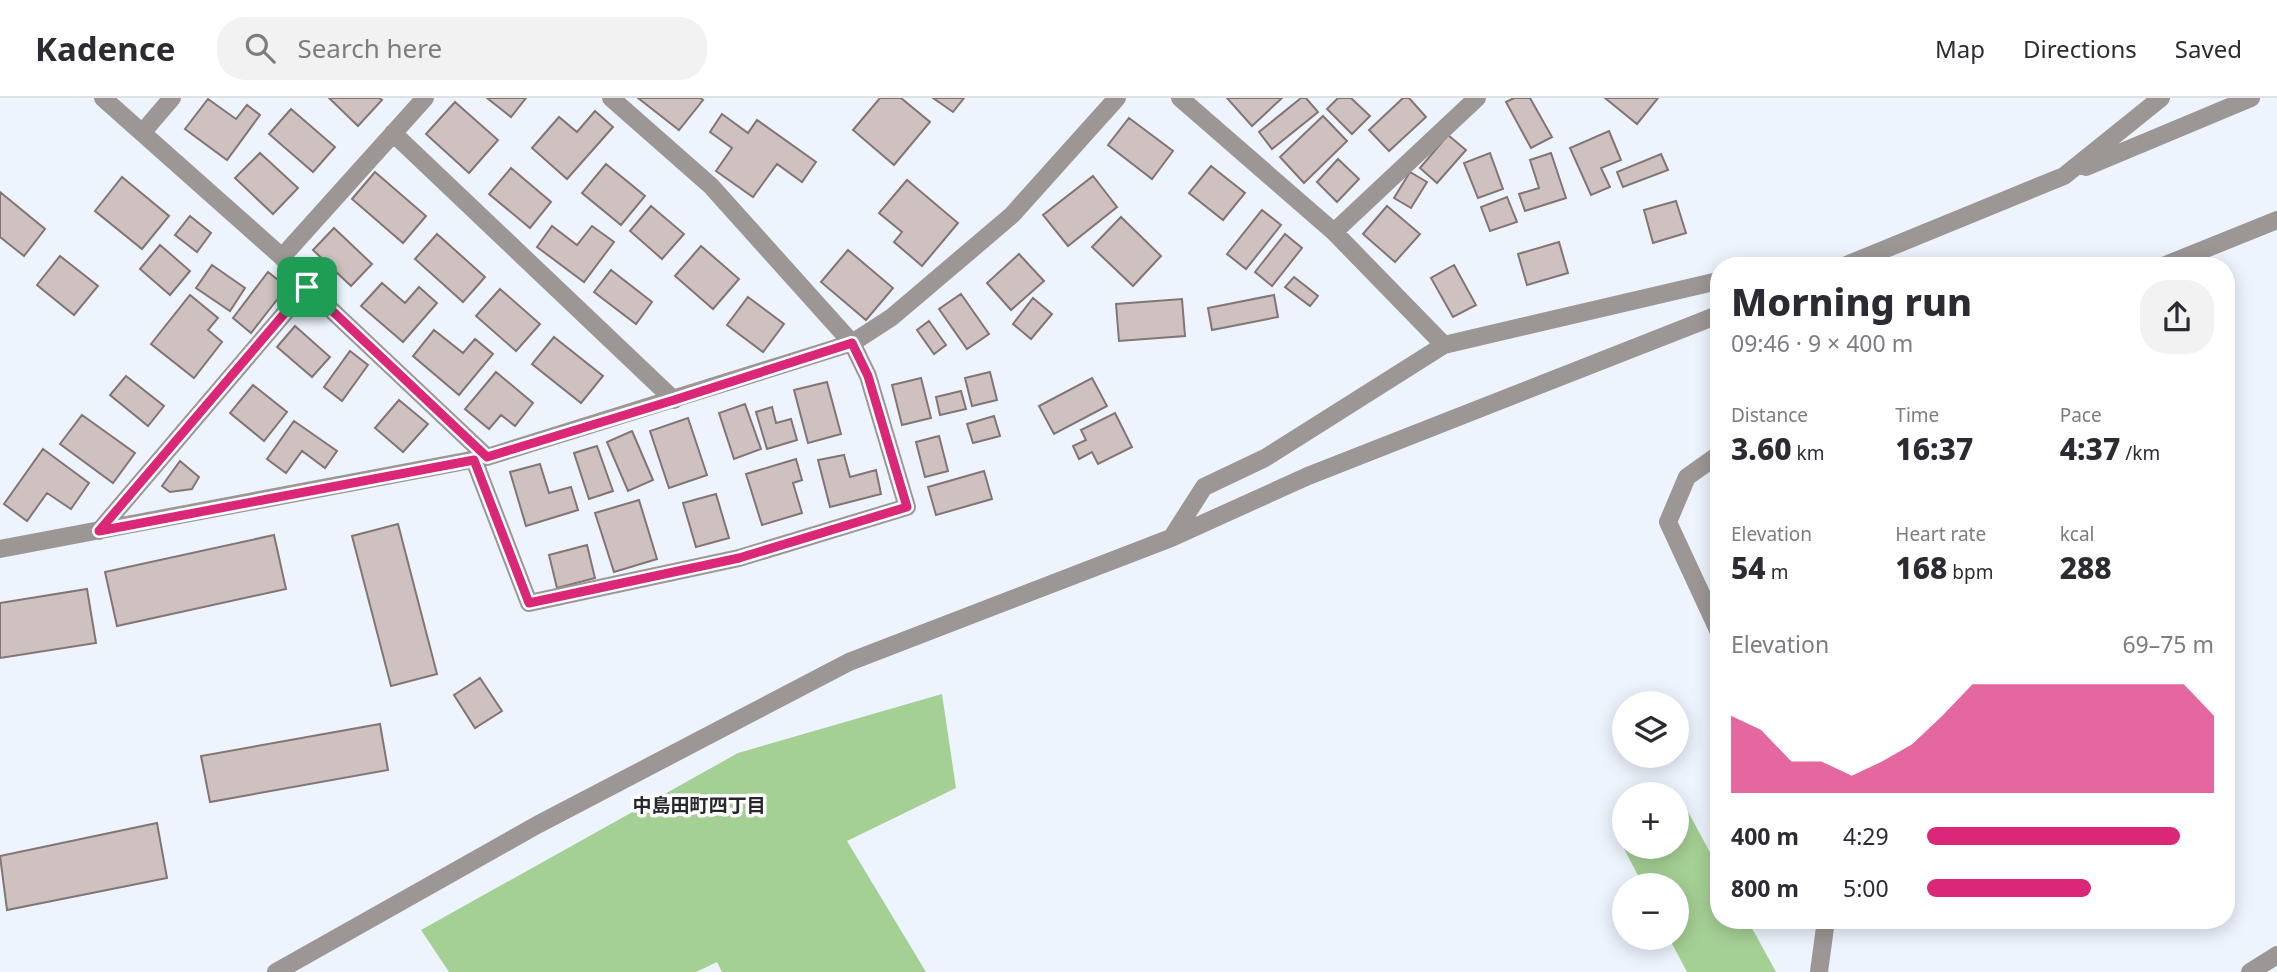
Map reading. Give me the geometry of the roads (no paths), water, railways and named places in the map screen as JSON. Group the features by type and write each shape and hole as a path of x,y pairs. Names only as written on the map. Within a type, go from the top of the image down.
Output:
{"street":[{"path":"103,98 282,257 307,287 481,458 529,603 739,558 907,507 868,376 852,343 711,186 611,98"},
{"path":"142,133 172,98"},
{"path":"0,548 481,458 852,343 892,317 1013,215 1117,98"},
{"path":"1180,98 1334,232 1444,345"},
{"path":"1334,232 1477,98"},
{"path":"2064,176 2161,98"},
{"path":"1866,257 2251,98"},
{"path":"282,257 393,133 418,100"},
{"path":"393,133 674,400"},
{"path":"2185,257 2277,220"},
{"path":"1171,538 1204,487 1265,458 1444,345 1710,283"},
{"path":"99,531 307,287"},
{"path":"276,972 537,825 849,662 1171,538 1308,476 1710,318"},
{"path":"1710,460 1686,477 1668,522 1710,613"},
{"path":"1819,972 1825,929"},
{"path":"2250,972 2277,955"}],"district":[{"name":"中島田町四丁目","path":"699,805"}]}
